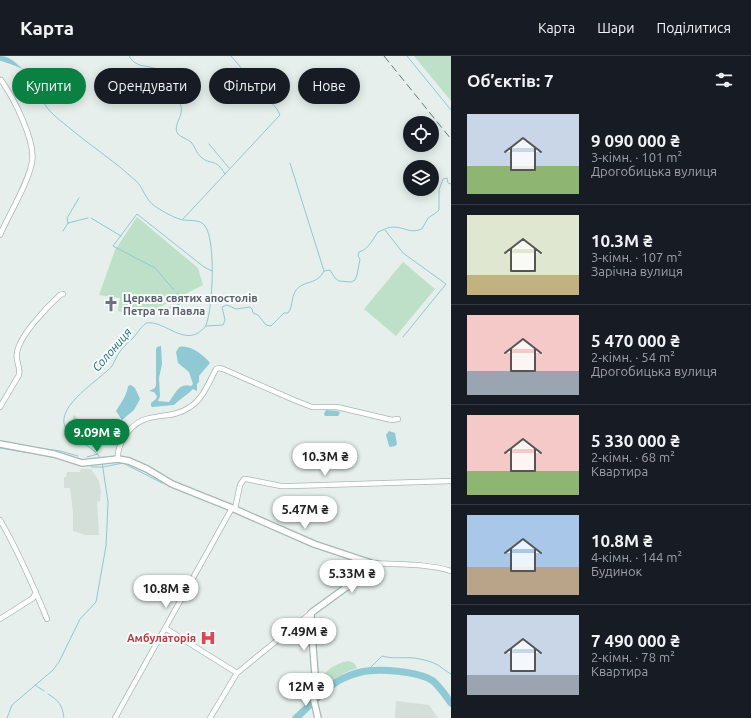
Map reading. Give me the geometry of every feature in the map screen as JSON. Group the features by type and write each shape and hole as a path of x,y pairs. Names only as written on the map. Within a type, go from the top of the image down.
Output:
{"street":[{"path":"0,235 24,184 32,161 27,132 19,112 1,80"},
{"path":"0,407 19,375 20,370 16,353 21,343 42,312 63,294"},
{"path":"118,460 120,445 133,426 147,418 178,413 189,408 198,400 218,368 224,369 312,407 334,407 392,420 398,419"},
{"path":"0,444 54,454 80,462 88,463 118,460 134,462 172,484 314,544 371,563 420,564 451,571"},
{"path":"115,718 233,509 240,484 244,479 281,486 451,481"},
{"path":"0,520 12,541 47,619"},
{"path":"210,718 237,673 311,613 370,570 371,563"},
{"path":"0,619 33,598 36,592"},
{"path":"311,613 315,678 310,688 318,718"},
{"path":"165,628 237,673"}],"shaded area":[{"path":"81,469 91,469 99,481 101,492 100,501 97,502 99,535 86,535 73,531 73,512 70,488 64,488 64,477 66,477 67,472 80,472"},
{"path":"396,701 429,705 438,718 395,718"}],"green space":[{"path":"414,56 451,56 451,101"},
{"path":"137,217 198,268 203,285 140,317 118,311 120,298 99,295 115,250"},
{"path":"403,262 435,289 396,336 364,309"},
{"path":"74,415 81,426 81,430 77,429 74,424"},
{"path":"349,661 354,663 357,668 344,673 318,691 315,685 325,673 338,664"}],"water":[{"path":"0,56 9,58 21,68 0,60"},
{"path":"161,346 162,364 159,378 160,396 158,401 169,402 181,387 187,385 191,386 193,384 189,372 178,363 176,352 179,347 183,346 196,351 210,363 199,376 197,391 193,389 174,405 152,407 151,403 157,396 154,392 149,391 155,388 156,385 156,349 157,347"},
{"path":"131,385 135,388 140,399 134,410 122,420 116,411 125,396 128,386"},
{"path":"326,410 338,411 340,413 338,416 325,416 324,414"},
{"path":"389,431 395,433 397,444 395,446 389,446 386,435"}],"waterway":[{"path":"129,56 137,64 159,70 165,73 170,79 181,105 181,113 176,129 178,134 191,142 198,154 204,160 218,165 225,174"},
{"path":"183,219 280,115 277,109 231,56"},
{"path":"407,56 451,110"},
{"name":"Солониця","path":"0,60 9,63"},
{"name":"Солониця","path":"12,64 23,70 49,110 75,133 111,160 139,184 152,204 176,218 201,222 205,226 211,245 212,290 205,327 198,333 185,335 159,325 146,323 121,350 112,366 81,394 67,410 64,419 65,427 68,432 93,450 101,459"},
{"path":"209,144 229,168"},
{"path":"290,163 324,271"},
{"path":"206,326 223,325 225,320 222,307 227,305 236,309 250,307 253,313 258,315 266,325 271,326 284,313 288,313 296,290 299,287 319,278 324,271 330,270 339,281 351,282 355,280 360,259 358,256 359,252 368,246 378,232 393,227 411,231 422,229 428,218 439,210 439,190 443,179 447,178 448,183 451,184"},
{"path":"68,223 67,218 79,198"},
{"path":"174,290 155,268 113,246 137,214 204,267 212,271"},
{"path":"63,231 68,223 88,218"},
{"path":"91,218 121,236"},
{"path":"385,230 403,253 446,284 403,337"},
{"path":"148,310 155,308 166,309 181,303 184,300 177,293"},
{"path":"24,446 60,451 78,456"},
{"path":"0,448 29,453"},
{"path":"32,453 61,459"},
{"path":"87,457 98,454"},
{"name":"Солониця","path":"7,718 12,705 53,670 59,662 80,619 96,602 106,546 108,502 102,462"},
{"path":"91,467 103,467 123,463 162,483"},
{"path":"167,485 181,491"},
{"path":"216,504 226,509"},
{"path":"367,671 382,656 426,660 438,665 451,674"},
{"path":"296,718 321,694 343,678 361,672 377,670 398,671 418,675 433,681 451,703"},
{"path":"35,685 44,691"},
{"path":"48,694 59,703 64,718"}],"railway":[{"path":"384,56 451,139"}],"place":[{"name":"Церква святих апостолів Петра та Павла","path":"111,304"},
{"name":"Амбулаторія","path":"208,638"}]}
